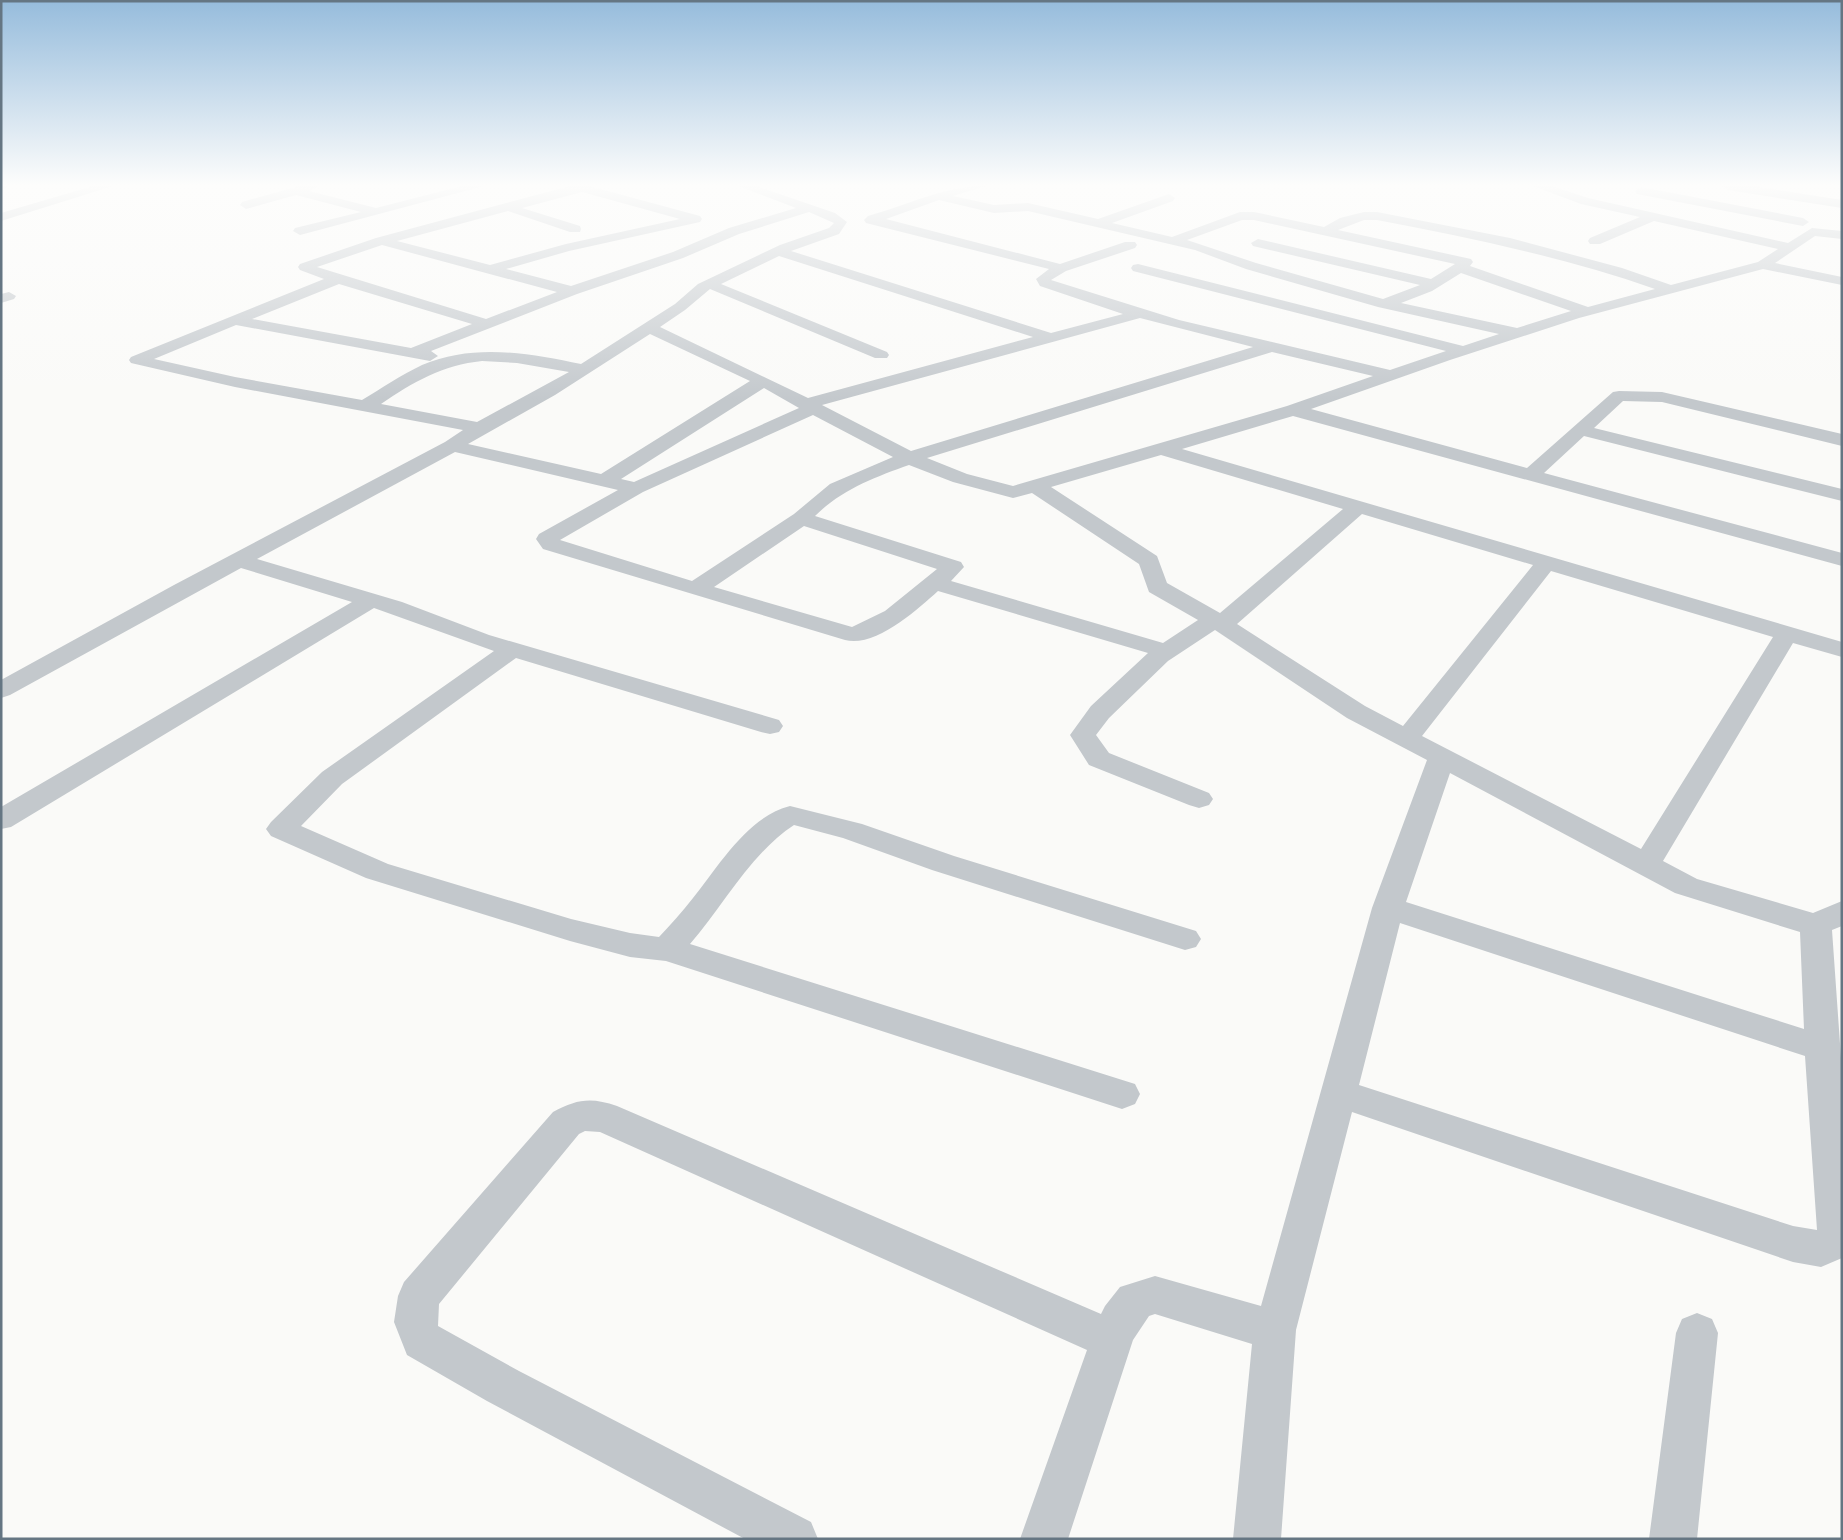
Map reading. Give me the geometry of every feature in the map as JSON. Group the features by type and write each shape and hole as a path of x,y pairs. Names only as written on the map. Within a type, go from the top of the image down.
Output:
{"street":[{"path":"332,258 305,267 338,279 487,324"},
{"path":"443,258 572,291"},
{"path":"488,270 531,258"},
{"path":"412,353 572,291 670,258"},
{"path":"5,684 452,446 479,428 549,392 650,328 709,284 764,258"},
{"path":"800,258 1051,338"},
{"path":"1017,258 1061,268"},
{"path":"1091,258 1050,273 1043,280 1045,283 1142,313 1393,376"},
{"path":"1229,258 1383,304 1400,300 1432,284 1466,262 1447,258"},
{"path":"1321,258 1432,284"},
{"path":"1569,258 1617,271 1672,290"},
{"path":"650,328 762,381 909,458 960,478 1013,492 1293,410 1519,333 1588,312 1764,265 1775,258"},
{"path":"1764,265 1842,281"},
{"path":"1459,267 1588,312"},
{"path":"1138,268 1464,351"},
{"path":"338,279 137,360 235,382 479,428"},
{"path":"709,284 881,355"},
{"path":"1336,318 1347,307 1365,301 1519,333"},
{"path":"801,518 953,567 890,618 868,631 853,635 552,544 547,539 636,488 809,406 1142,313"},
{"path":"237,321 450,360 502,356 584,370"},
{"path":"695,588 748,556 801,518 814,504 864,474 909,458 1272,346"},
{"path":"365,406 408,379 450,360"},
{"path":"604,481 762,381"},
{"path":"1530,475 1620,396 1662,398 1842,440"},
{"path":"1293,410 1842,560"},
{"path":"1581,430 1842,495"},
{"path":"452,446 636,488"},
{"path":"1163,449 1842,650"},
{"path":"1036,486 1149,561 1157,587 1218,622 1356,712 1441,758 1561,818 1686,886 1829,918 1822,1048 1837,1230 1834,1242 1821,1249 1793,1244 1737,1226 1339,1093"},
{"path":"1199,799 1099,758 1083,735 1100,712 1166,651 1218,622 1358,507"},
{"path":"239,560 371,600 481,640 770,726"},
{"path":"1406,739 1546,563"},
{"path":"935,582 1078,627 1166,651"},
{"path":"1,820 371,600"},
{"path":"1646,864 1787,634"},
{"path":"513,649 332,778 281,829 377,871 570,930 630,945 667,949 1122,1094"},
{"path":"1257,1539 1275,1330 1388,908 1441,758"},
{"path":"667,949 751,846 770,826 790,815 852,831 943,863 1185,939"},
{"path":"1388,908 1822,1048"},
{"path":"794,1539 503,1386 422,1340 415,1322 419,1296 566,1123 580,1115 604,1117 1112,1340"},
{"path":"1044,1539 1112,1340 1120,1320 1135,1301 1155,1295 1275,1330"},
{"path":"1673,1539 1696,1333"}]}
